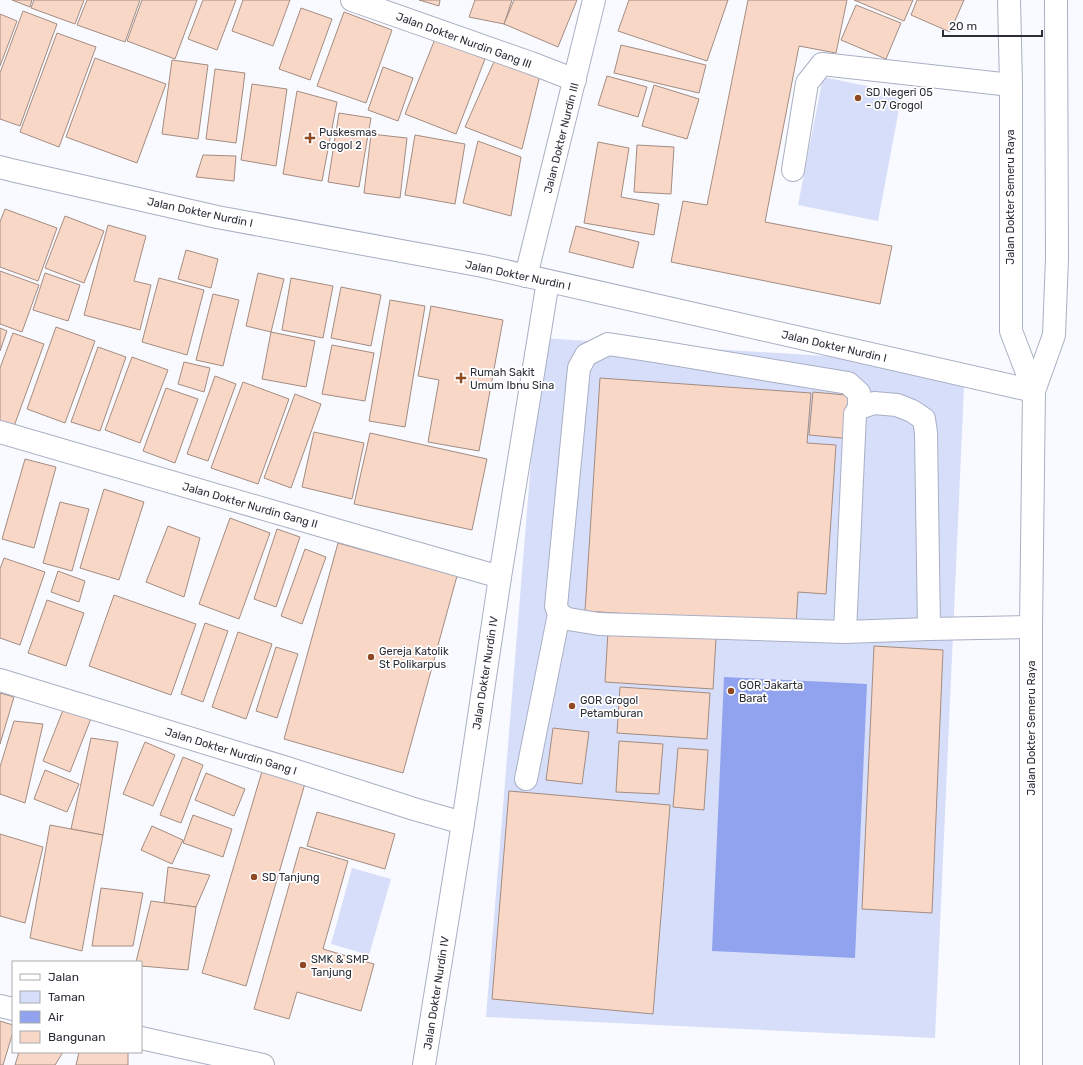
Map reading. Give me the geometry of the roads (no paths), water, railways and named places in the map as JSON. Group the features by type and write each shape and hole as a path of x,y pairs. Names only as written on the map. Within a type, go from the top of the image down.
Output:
{"street":[{"name":"Jalan Dokter Nurdin Gang III","path":"352,0 575,80"},
{"name":"Jalan Dokter Nurdin III","path":"526,276 594,0"},
{"name":"Jalan Dokter Semeru Raya","path":"1009,0 1011,85 1011,331 1034,391"},
{"name":"Jalan Dokter Semeru Raya","path":"1031,1065 1031,627 1034,391 1054,335 1057,258 1056,0"},
{"path":"793,170 806,83 822,64 1011,85"},
{"name":"Jalan Dokter Nurdin I","path":"0,167 217,217 483,266 1034,391"},
{"name":"Jalan Dokter Nurdin IV","path":"424,1065 548,281"},
{"path":"526,779 559,614 556,606 579,368 586,355 608,344 848,383 859,393 859,408 855,414 845,632"},
{"path":"859,408 874,403 897,405 912,411 924,420 926,441 929,629"},
{"name":"Jalan Dokter Nurdin Gang II","path":"0,432 500,577"},
{"path":"559,614 568,619 599,624 845,632 1031,627"},
{"name":"Jalan Dokter Nurdin Gang I","path":"0,680 463,823"},
{"path":"0,1006 12,1009"},
{"path":"142,1038 263,1065"}],"water":[{"path":"724,677 867,684 855,958 712,951"}],"place":[{"name":"SD Negeri 05 - 07 Grogol","path":"858,98"},
{"name":"Puskesmas Grogol 2","path":"310,138"},
{"name":"Rumah Sakit Umum Ibnu Sina","path":"461,378"},
{"name":"Gereja Katolik St Polikarpus","path":"371,657"},
{"name":"GOR Jakarta Barat","path":"731,691"},
{"name":"GOR Grogol Petamburan","path":"572,706"},
{"name":"SD Tanjung","path":"254,877"},
{"name":"SMK & SMP Tanjung","path":"303,965"}]}
